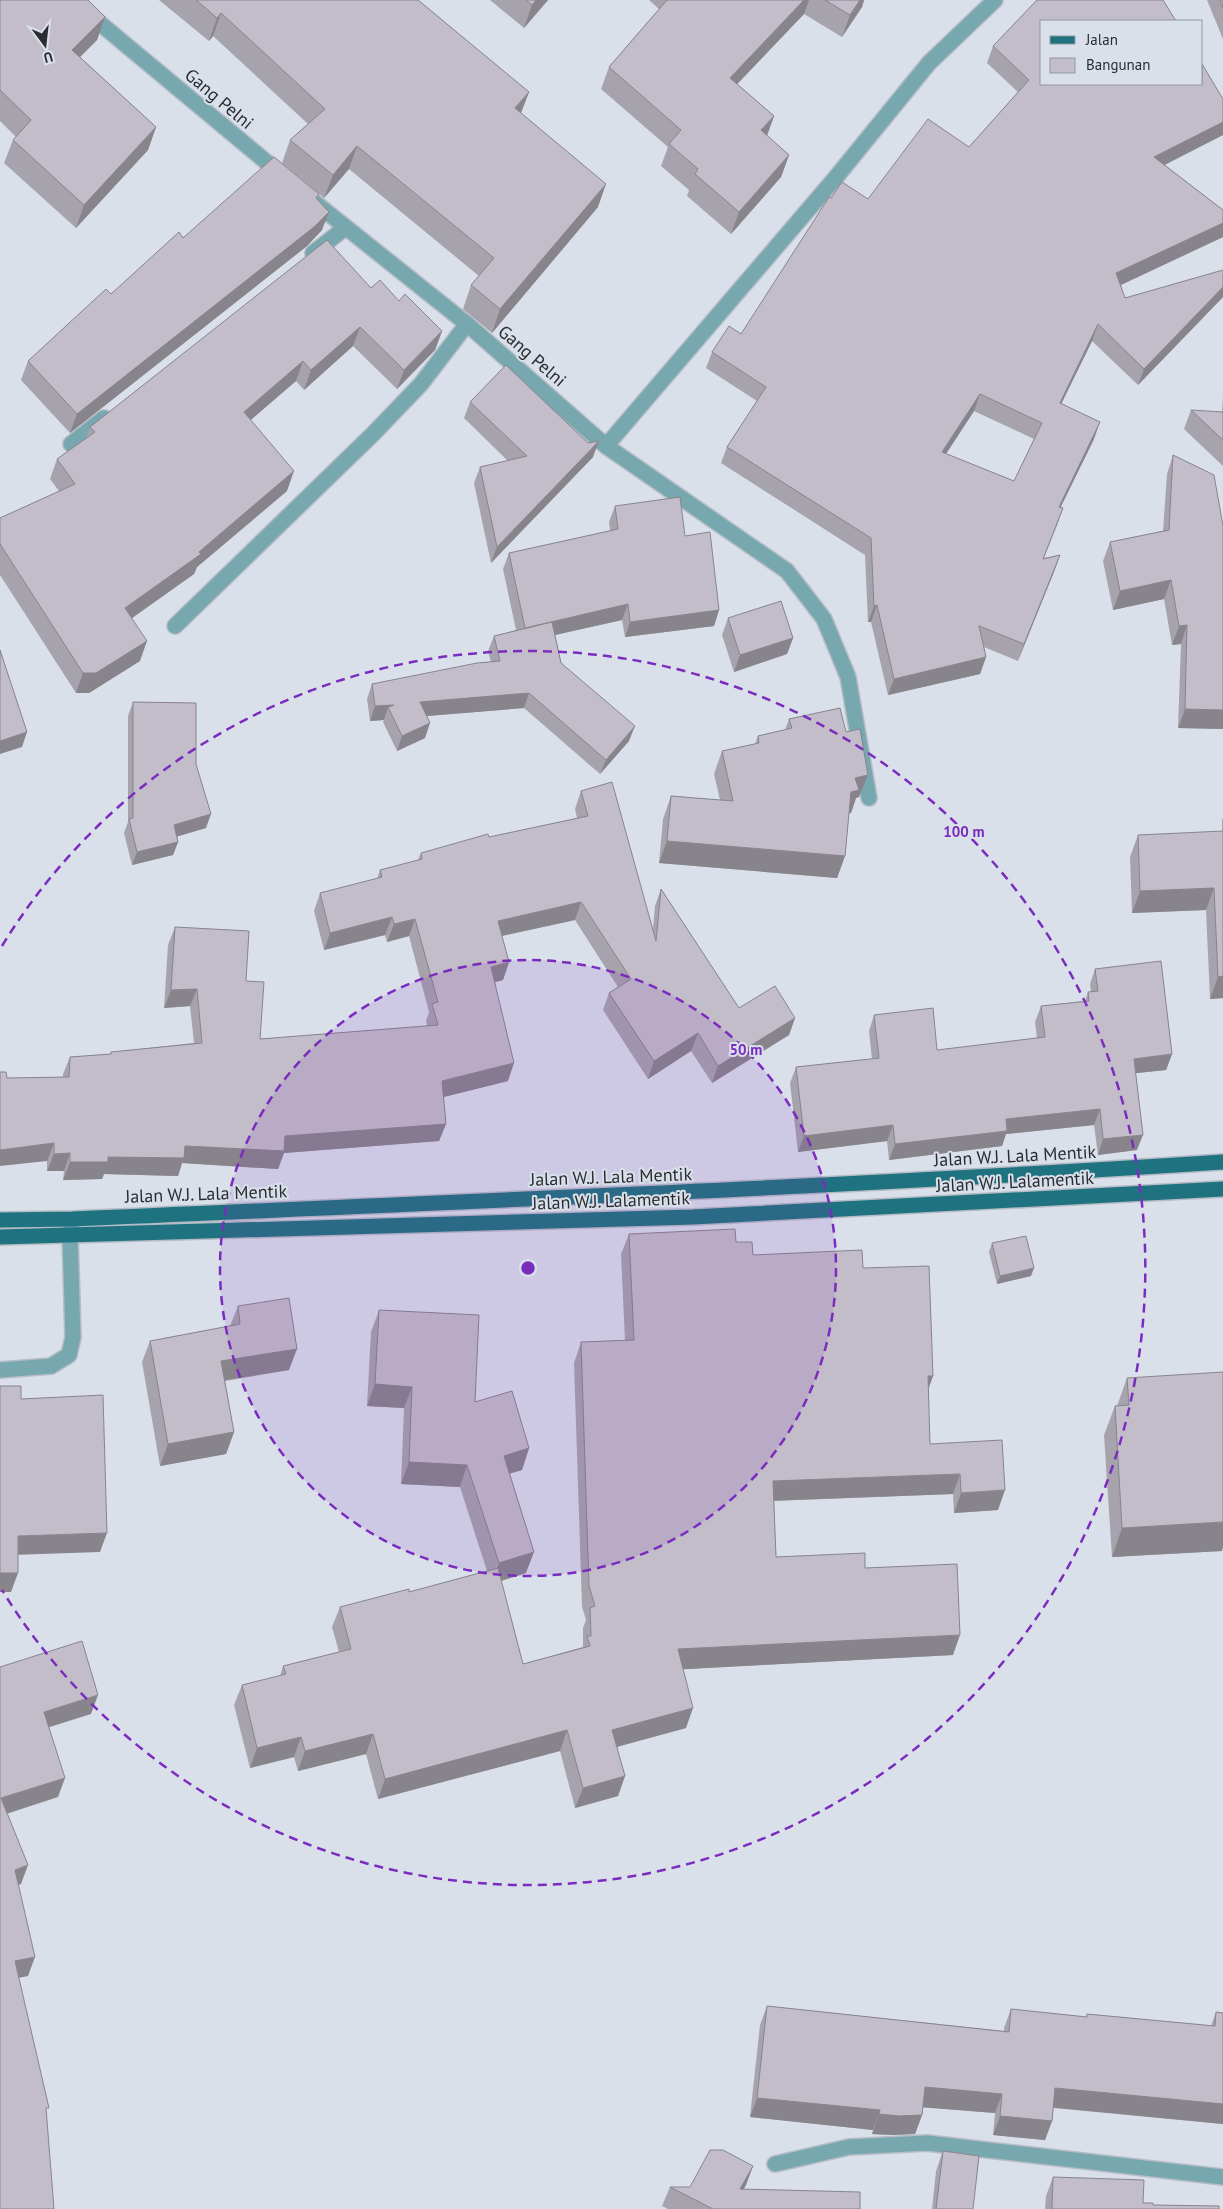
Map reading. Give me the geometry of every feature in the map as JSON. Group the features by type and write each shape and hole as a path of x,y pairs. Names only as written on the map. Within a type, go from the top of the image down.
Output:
{"main road":[{"name":"Jalan W.J. Lala Mentik","path":"0,1220 72,1219 694,1192 994,1177 1223,1162"},
{"name":"Jalan W.J. Lalamentik","path":"0,1237 692,1217 1223,1189"}],"street":[{"name":"Gang Pelni","path":"72,0 345,228 467,324 606,446 787,571 824,619 848,677 869,798"},
{"path":"606,446 837,176 929,63 995,0"},
{"path":"298,265 345,228"},
{"path":"175,626 421,384 467,324"},
{"path":"70,444 118,407"},
{"path":"0,1370 51,1366 69,1355 73,1337 70,1235 72,1219"},
{"path":"776,2164 849,2147 927,2144 1223,2177"}],"building":[{"path":"0,0 88,0 105,17 72,50 156,127 84,205 13,140 31,120 0,90"},
{"path":"196,0 418,0 529,92 515,108 606,184 500,309 471,285 494,258 357,146 333,175 290,140 325,109 221,13 217,18"},
{"path":"526,0 536,0 532,5"},
{"path":"667,0 804,0 730,78 774,116 761,130 789,155 739,212 695,174 698,169 669,144 681,130 609,67"},
{"path":"825,0 860,0 850,15"},
{"path":"1037,0 1163,0 1175,20 1040,20 1040,85 1203,85 1203,66 1223,99 1223,122 1154,157 1223,210 1223,223 1116,273 1125,298 1223,270 1223,287 1144,369 1098,324 1060,403 1100,422 1059,507 1063,508 1043,559 1060,555 1024,644 979,626 986,657 894,679 877,605 874,606 871,538 727,447 766,387 712,352 729,326 741,334 829,197 831,198 842,182 868,199 928,119 969,147 1029,80 993,46","holes":["980,394 1042,423 1014,481 942,452"]},
{"path":"274,157 319,194 316,198 329,212 314,227 77,414 28,361 106,289 111,294 179,232 183,238"},
{"path":"327,240 371,288 380,280 399,301 405,294 442,331 404,370 360,327 311,370 303,361 244,412 294,471 199,552 201,554 125,608 147,641 96,673 83,673 0,544 0,518 75,484 57,459 95,432 90,427"},
{"path":"506,365 588,443 599,441 497,547 480,467 527,456 470,402"},
{"path":"1191,410 1223,412 1223,440"},
{"path":"1173,455 1214,475 1223,526 1223,710 1185,709 1187,625 1179,626 1171,580 1120,591 1110,542 1169,530"},
{"path":"680,497 685,536 710,532 719,610 630,622 628,604 525,628 509,553 618,529 615,506"},
{"path":"781,601 793,638 740,655 728,618"},
{"path":"552,622 561,663 635,726 606,760 529,693 420,702 430,723 402,736 388,707 394,705 375,706 372,684 477,663 500,661 494,636"},
{"path":"0,650 27,732 0,741"},
{"path":"133,702 196,703 196,764 211,814 174,825 178,842 137,852 129,819 133,818"},
{"path":"840,708 846,732 860,729 868,775 855,778 859,790 851,792 845,856 667,841 671,796 733,801 722,751 759,743 758,736 792,728 789,719"},
{"path":"612,782 656,941 661,889 739,1008 775,986 795,1018 718,1066 698,1033 654,1061 609,993 631,979 581,902 498,921 509,962 491,967 514,1063 442,1081 446,1124 285,1136 284,1151 185,1146 184,1158 108,1157 108,1162 70,1162 70,1153 54,1154 54,1143 0,1150 0,1072 6,1072 7,1078 69,1077 70,1057 202,1043 197,989 171,990 175,927 249,931 246,981 264,982 260,1039 438,1025 432,1004 438,1002 415,919 394,924 392,917 330,933 320,893 382,877 380,870 422,859 421,853 488,834 489,837 588,816 581,791"},
{"path":"1223,831 1223,976 1218,977 1214,888 1140,891 1138,835"},
{"path":"1161,961 1172,1054 1134,1059 1143,1135 1103,1139 1100,1109 1006,1119 1007,1131 895,1144 893,1125 804,1136 796,1067 879,1058 874,1015 933,1008 937,1050 1045,1037 1041,1006 1089,1001 1088,992 1098,991 1095,969"},
{"path":"735,1229 736,1242 752,1242 753,1255 862,1250 863,1268 929,1266 933,1376 928,1376 930,1444 1002,1440 1005,1490 961,1493 960,1474 773,1481 776,1557 865,1553 865,1568 957,1564 960,1635 678,1649 693,1708 612,1730 625,1776 583,1788 567,1730 385,1779 373,1734 305,1751 301,1737 257,1748 242,1685 286,1674 283,1666 351,1649 340,1607 409,1589 409,1592 498,1568 523,1664 590,1646 587,1636 591,1636 590,1608 595,1606 589,1586 581,1342 634,1340 629,1234"},
{"path":"1026,1236 1034,1268 1000,1276 992,1243"},
{"path":"289,1298 297,1349 221,1361 234,1432 168,1444 150,1341 240,1324 238,1306"},
{"path":"379,1310 479,1315 475,1402 512,1391 529,1448 504,1456 534,1552 499,1563 467,1465 409,1462 412,1387 375,1384"},
{"path":"1223,1372 1223,1522 1122,1528 1115,1406 1129,1405 1127,1378"},
{"path":"0,1386 21,1386 21,1399 103,1395 107,1533 18,1536 18,1573 0,1573"},
{"path":"82,1641 98,1695 44,1712 65,1778 1,1798 28,1865 15,1870 35,1957 15,1961 49,2108 46,2108 54,2209 0,2209 0,1667"},
{"path":"767,2006 1009,2032 1011,2009 1087,2017 1087,2014 1215,2026 1216,2012 1223,2013 1223,2104 1055,2088 1052,2121 1000,2116 1002,2094 925,2087 922,2115 899,2116 879,2114 880,2110 757,2098"},
{"path":"710,2150 723,2150 753,2166 740,2189 860,2192 860,2209 713,2209 670,2187 690,2187"},
{"path":"943,2151 979,2156 973,2209 936,2209"},
{"path":"1053,2177 1144,2180 1143,2203 1153,2203 1153,2205 1219,2206 1219,2209 1052,2209"}]}
